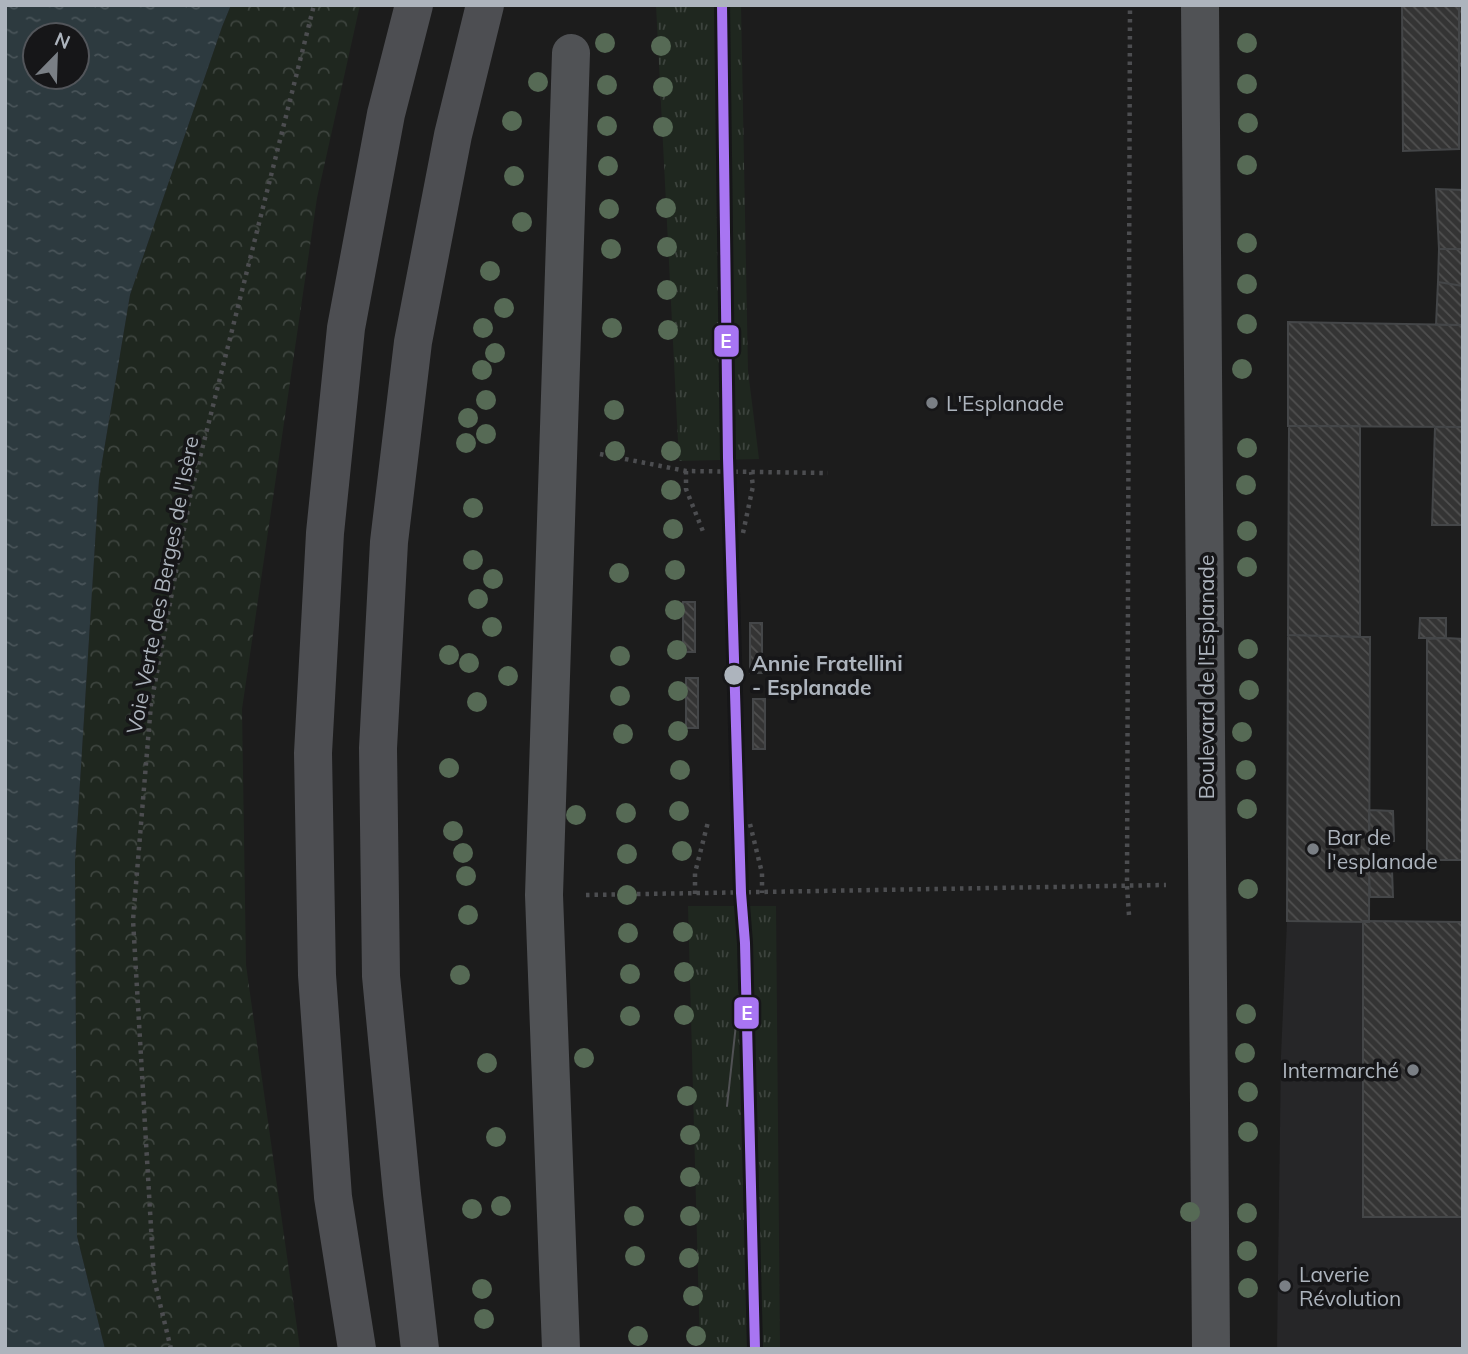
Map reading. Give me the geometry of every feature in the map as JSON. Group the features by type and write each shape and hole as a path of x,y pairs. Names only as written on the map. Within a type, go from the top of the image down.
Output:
{"highway":[{"path":"357,1349 333,1197 317,975 313,753 325,533 346,328 386,114 414,5"},
{"path":"420,1349 401,1194 382,976 378,748 390,542 413,342 453,135 485,5"}],"street":[{"name":"Boulevard de l'Esplanade","path":"1200,5 1211,1349"},
{"path":"561,1349 544,895 571,53"}],"path":[{"name":"Voie Verte des Berges de l'Isère","path":"171,1349 154,1279 133,920 152,704 190,497 314,5"},
{"path":"1129,915 1130,5"},
{"path":"557,446 687,471 828,473"},
{"path":"687,471 686,489 704,534"},
{"path":"743,533 753,486 751,472"},
{"path":"695,894 695,873 708,822"},
{"path":"750,824 762,873 762,893"},
{"path":"544,895 1207,884"}],"shaded area":[{"path":"1287,921 1463,922 1463,1349 1277,1349 1281,1055"}],"green space":[{"path":"231,5 360,5 317,198 242,709 246,965 300,1349 105,1349 77,1236 75,862 99,480 130,295"},
{"path":"656,5 741,5 748,371 759,459 679,461"},
{"path":"688,906 776,906 780,1349 700,1349"}],"water":[{"path":"5,5 231,5 130,295 99,480 75,862 77,1236 105,1349 5,1349"}],"building":[{"path":"1402,5 1459,5 1459,149 1403,151"},
{"path":"1459,5 1463,5 1463,65 1459,66"},
{"path":"1436,189 1463,190 1463,249 1439,249"},
{"path":"1439,249 1463,249 1463,286 1438,282"},
{"path":"1438,282 1463,286 1463,325 1436,325"},
{"path":"1288,322 1463,325 1463,427 1288,426"},
{"path":"1289,426 1360,426 1360,637 1288,635"},
{"path":"1435,427 1463,427 1463,525 1432,525"},
{"name":"Annie Fratellini - Esplanade","path":"683,602 695,602 695,652 683,652"},
{"path":"1420,618 1446,618 1446,638 1419,638"},
{"name":"Annie Fratellini - Esplanade","path":"750,623 762,623 762,673 750,673"},
{"path":"1288,635 1370,637 1369,922 1287,921"},
{"path":"1427,639 1463,639 1463,860 1427,860"},
{"name":"Annie Fratellini - Esplanade","path":"686,678 698,678 698,728 686,728"},
{"name":"Annie Fratellini - Esplanade","path":"753,699 765,699 765,749 753,749"},
{"path":"1369,810 1393,811 1394,841 1369,842"},
{"path":"1369,869 1392,870 1393,897 1370,897"},
{"name":"Intermarché","path":"1363,921 1463,922 1463,1217 1363,1217"}],"tram line":[{"path":"727,1106 745,943"}],"transit line":[{"name":"E","path":"722,5 728,458 741,893 745,943 755,1349"}],"place":[{"name":"L'Esplanade","path":"932,403"},
{"name":"Annie Fratellini - Esplanade","path":"734,675"},
{"name":"Bar de l'esplanade","path":"1313,849"},
{"name":"Intermarché","path":"1413,1070"},
{"name":"Laverie Révolution","path":"1285,1286"}]}
